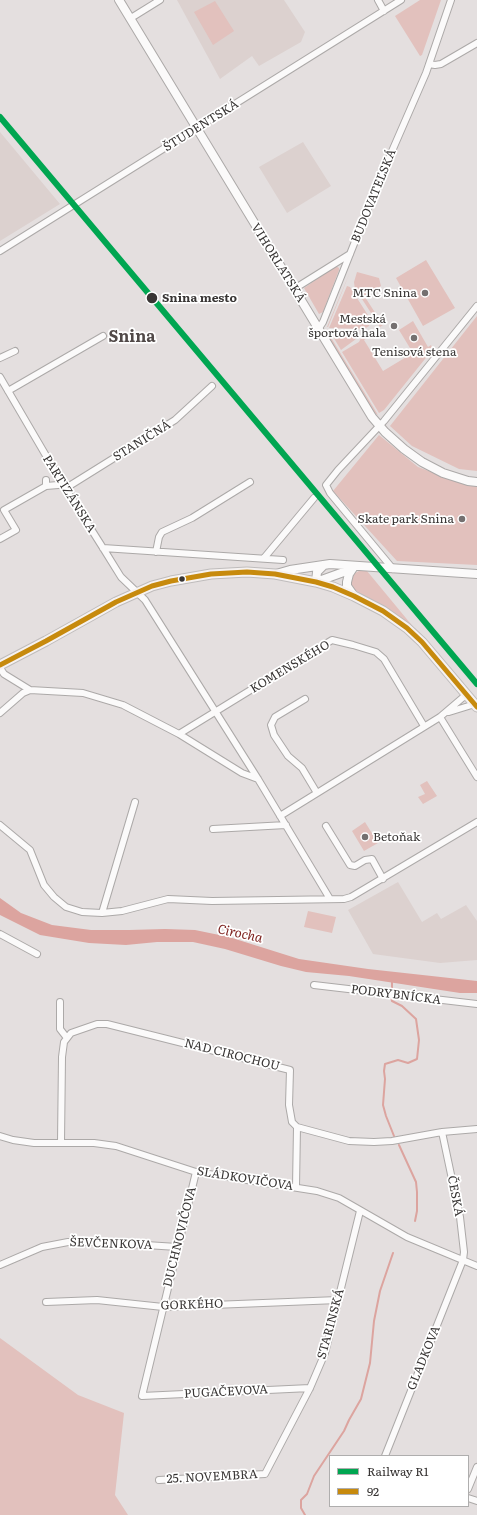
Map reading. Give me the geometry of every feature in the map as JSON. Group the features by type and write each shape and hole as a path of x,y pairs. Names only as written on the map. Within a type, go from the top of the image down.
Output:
{"main road":[{"name":"VIHORLATSKÁ","path":"119,0 372,417 379,426 404,449 422,462 443,473 468,481 477,482"},
{"path":"275,574 290,570 330,564 354,568 477,574"},
{"path":"316,582 317,572 323,566"},
{"path":"316,582 354,568"},
{"path":"354,568 347,577 347,586 354,596"},
{"path":"0,665 136,592 171,581 191,577 247,572 275,574 316,582 354,596 383,611 407,628 432,652 476,706"}],"street":[{"path":"131,18 160,0"},
{"path":"378,0 384,10"},
{"name":"ŠTUDENTSKÁ","path":"0,251 401,0"},
{"name":"BUDOVATEĽSKÁ","path":"319,328 323,322 379,181 429,64 451,0"},
{"path":"429,64 441,64 477,43"},
{"path":"294,289 350,254"},
{"path":"393,569 330,493 326,485 379,426 477,306"},
{"path":"8,391 103,336"},
{"path":"0,358 15,351"},
{"name":"PARTIZÁNSKA","path":"0,377 103,548 122,577 136,592"},
{"name":"STANIČNÁ","path":"66,488 175,420 212,386"},
{"path":"156,552 159,537 162,532 192,518 250,482"},
{"path":"0,539 16,530 4,510 46,483 58,485"},
{"path":"264,558 314,498"},
{"path":"103,548 282,560"},
{"path":"136,592 145,600 258,779 330,899"},
{"name":"KOMENSKÉHO","path":"179,734 332,640 376,652 384,659 424,726"},
{"path":"0,668 4,674 30,690"},
{"path":"0,713 23,693 30,690 83,693 122,705 179,734 242,773 258,779"},
{"path":"280,816 443,715 467,694"},
{"path":"304,698 275,717 271,725 274,735 288,756 302,768 317,793"},
{"path":"443,715 476,706"},
{"path":"443,715 477,777"},
{"path":"102,913 135,802"},
{"path":"0,825 30,850 44,885 54,897 66,907 82,912 102,913 122,911 168,899 212,901 321,900 351,898 477,822"},
{"path":"213,829 286,825"},
{"path":"326,826 350,865 355,866 365,860 372,859 383,879"},
{"path":"321,900 326,892"},
{"path":"0,934 36,954"},
{"name":"PODRYBNÍCKA","path":"314,985 477,1004"},
{"path":"60,1002 60,1029 67,1038 64,1042 62,1058 61,1142"},
{"name":"NAD CIROCHOU","path":"67,1038 71,1033 97,1024 107,1024 290,1070 288,1105 292,1122 297,1127"},
{"path":"296,1187 297,1127 350,1140 374,1142 392,1141 442,1132 477,1129"},
{"name":"ČESKÁ","path":"442,1132 460,1217 464,1252 463,1260"},
{"name":"SLÁDKOVIČOVA","path":"0,1136 13,1140 34,1143 94,1143 116,1146 196,1172 317,1191 338,1198 407,1237 477,1266"},
{"name":"DUCHNOVIČOVA","path":"142,1396 196,1172"},
{"name":"STARINSKÁ","path":"265,1474 310,1388 325,1353 360,1211"},
{"name":"ŠEVČENKOVA","path":"0,1265 42,1247 68,1242 177,1247"},
{"name":"GLADKOVA","path":"385,1455 463,1260"},
{"name":"GORKÉHO","path":"46,1302 97,1300 163,1307 338,1300"},
{"name":"PUGAČEVOVA","path":"142,1396 310,1388"},
{"path":"469,1487 477,1467"},
{"name":"25. NOVEMBRA","path":"159,1480 265,1474"}],"shaded area":[{"path":"177,0 284,0 305,32 301,42 259,66 252,56 220,79"},
{"path":"420,0 441,0 422,55 420,56 395,16"},
{"path":"215,1 234,31 213,45 194,12"},
{"path":"0,132 60,204 0,241"},
{"path":"303,142 331,186 287,213 259,167"},
{"name":"MTC Snina","path":"426,260 455,308 423,326 396,278"},
{"path":"336,266 339,270 323,312 319,314 304,288"},
{"path":"350,272 328,327 327,327"},
{"path":"357,272 379,278 381,286 361,298 355,290 354,282"},
{"path":"347,286 350,287 371,320 369,326 364,329 329,328"},
{"path":"365,297 383,325 380,327 362,299"},
{"path":"477,316 477,471 459,469 412,446 390,426"},
{"path":"413,321 428,347 431,345 433,349 384,410 379,413 342,352 359,342 362,336 371,331 373,334 364,340 383,371 413,353 399,330"},
{"path":"329,330 351,332 356,336 356,339 341,350"},
{"path":"330,336 378,415 374,413 328,338"},
{"path":"379,435 418,467 464,484 477,486 477,565 397,561 333,491"},
{"path":"359,571 367,571 415,629 355,590 352,585 352,577"},
{"path":"427,781 437,796 423,804 418,797 425,794 420,785"},
{"name":"Betoňak","path":"365,822 378,843 364,851 352,831"},
{"path":"398,882 422,922 437,913 441,919 466,905 477,921 477,960 440,963 373,954 348,910"},
{"path":"0,898 21,913 52,925 91,930 195,930 229,937 299,959 368,969 477,981 477,993 460,993 349,976 306,972 225,949 193,942 157,942 126,945 89,943 40,935 0,915"},
{"path":"308,911 336,917 332,933 304,927"},
{"path":"0,1338 78,1395 124,1413 115,1495 128,1515 0,1515"}],"waterway":[{"path":"392,982 392,989"},
{"path":"391,996 392,1001 402,1006 416,1019 419,1040 417,1059 408,1063 398,1060 385,1064 383,1105 394,1136"},
{"path":"399,1145 416,1182 417,1211 415,1221"},
{"path":"305,1515 301,1508 301,1500 307,1494 314,1476 344,1431 361,1399 370,1363 374,1321 380,1291 393,1253"}],"rail line":[{"name":"R1","path":"0,117 477,684"}],"transit line":[{"name":"92","path":"0,665 116,602 152,586 211,574 247,572 275,574 333,587 383,611 407,628 422,642 477,707"}],"place":[{"name":"MTC Snina","path":"425,293"},
{"name":"Snina mesto","path":"152,298"},
{"name":"Mestská športová hala","path":"394,326"},
{"name":"Tenisová stena","path":"414,338"},
{"name":"Skate park Snina","path":"462,519"},
{"name":"Betoňak","path":"365,837"}],"district":[{"name":"Snina","path":"132,337"}],"water label":[{"name":"Cirocha","path":"240,934"}]}
